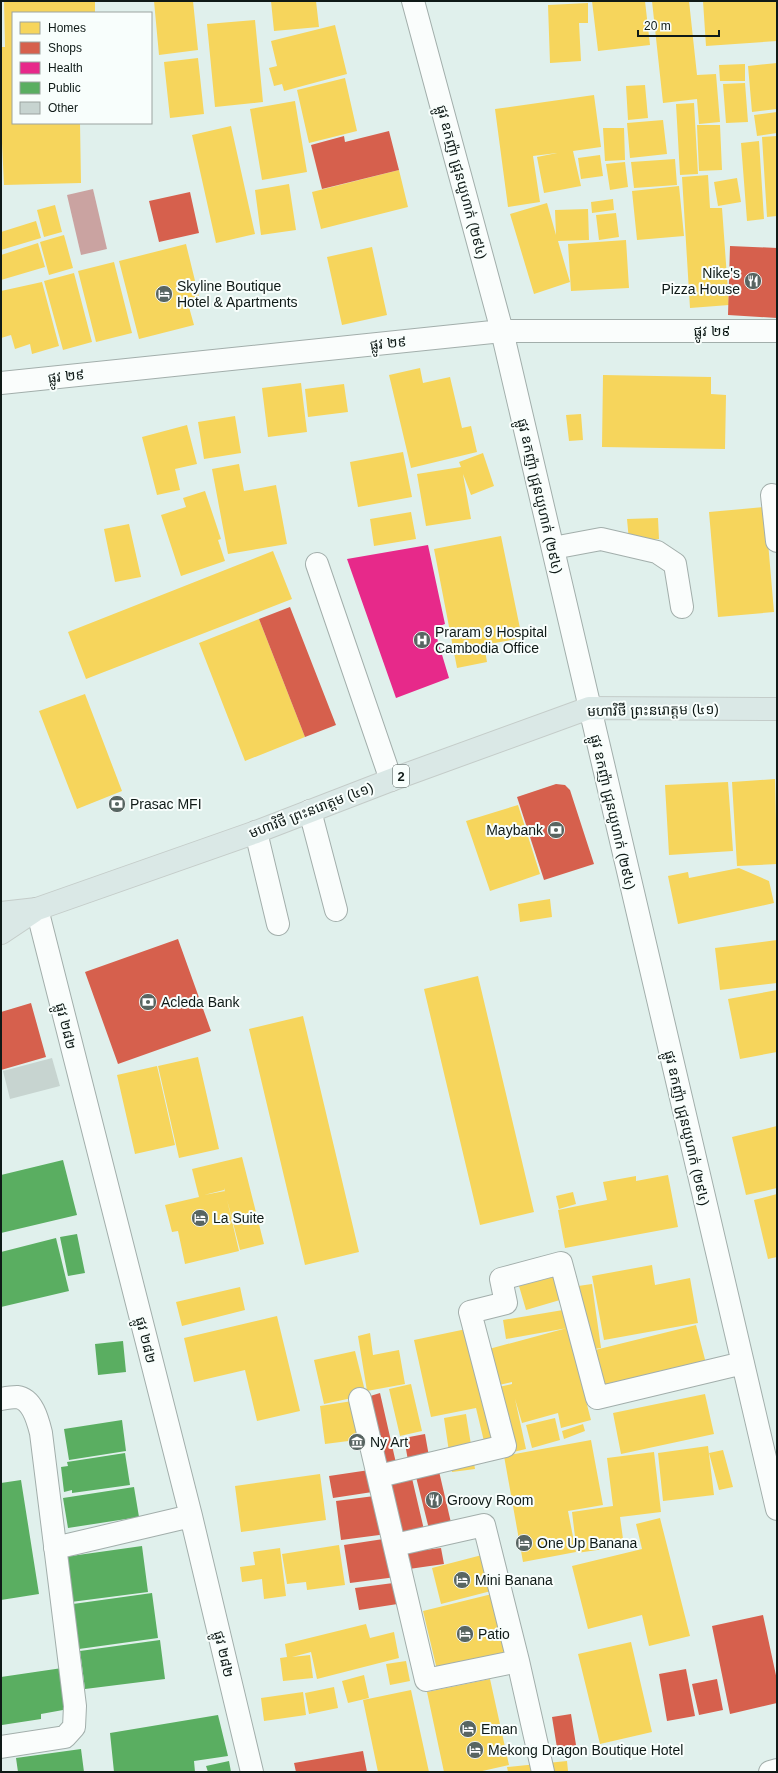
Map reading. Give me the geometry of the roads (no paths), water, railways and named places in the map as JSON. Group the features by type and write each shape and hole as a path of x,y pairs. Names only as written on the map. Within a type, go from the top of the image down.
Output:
{"main road":[{"name":"មហាវិថី ព្រះនរោត្តម (៤១)","path":"1,913 37,909 256,832 391,780 589,708 777,709"},
{"name":"មហាវិថី ព្រះនរោត្តម (៤១)","path":"1,933 37,909"}],"street":[{"name":"ផ្លូវ ឧកញ៉ា ជ្រុនយូហាក់ (២៩៤)","path":"413,1 502,331 777,1509"},
{"name":"ផ្លូវ ២៩","path":"1,383 502,331 777,331"},
{"path":"772,495 777,540"},
{"path":"553,548 602,539 657,552 675,564 682,607"},
{"path":"317,564 391,780"},
{"path":"310,812 336,910"},
{"path":"256,832 278,924"},
{"name":"ផ្លូវ ២៨២","path":"37,909 191,1516 252,1772"},
{"path":"379,1476 505,1446 470,1312 506,1303 501,1279 561,1263 597,1398 743,1363"},
{"path":"1,1399 21,1398 31,1406 37,1418 41,1433 75,1706 74,1726 65,1737 1,1747"},
{"path":"360,1399 426,1680 518,1661"},
{"path":"55,1548 191,1516"},
{"path":"395,1546 484,1525 518,1661 543,1772"},
{"path":"770,1772 777,1770"}],"place":[{"name":"Nike's Pizza House","path":"753,281"},
{"name":"Skyline Boutique Hotel & Apartments","path":"164,294"},
{"name":"Praram 9 Hospital Cambodia Office","path":"422,640"},
{"name":"Prasac MFI","path":"117,804"},
{"name":"Maybank","path":"556,830"},
{"name":"Acleda Bank","path":"148,1002"},
{"name":"La Suite","path":"200,1218"},
{"name":"Ny Art","path":"357,1442"},
{"name":"Groovy Room","path":"434,1500"},
{"name":"One Up Banana","path":"524,1543"},
{"name":"Mini Banana","path":"462,1580"},
{"name":"Patio","path":"465,1634"},
{"name":"Eman","path":"468,1729"},
{"name":"Mekong Dragon Boutique Hotel","path":"475,1750"}]}
